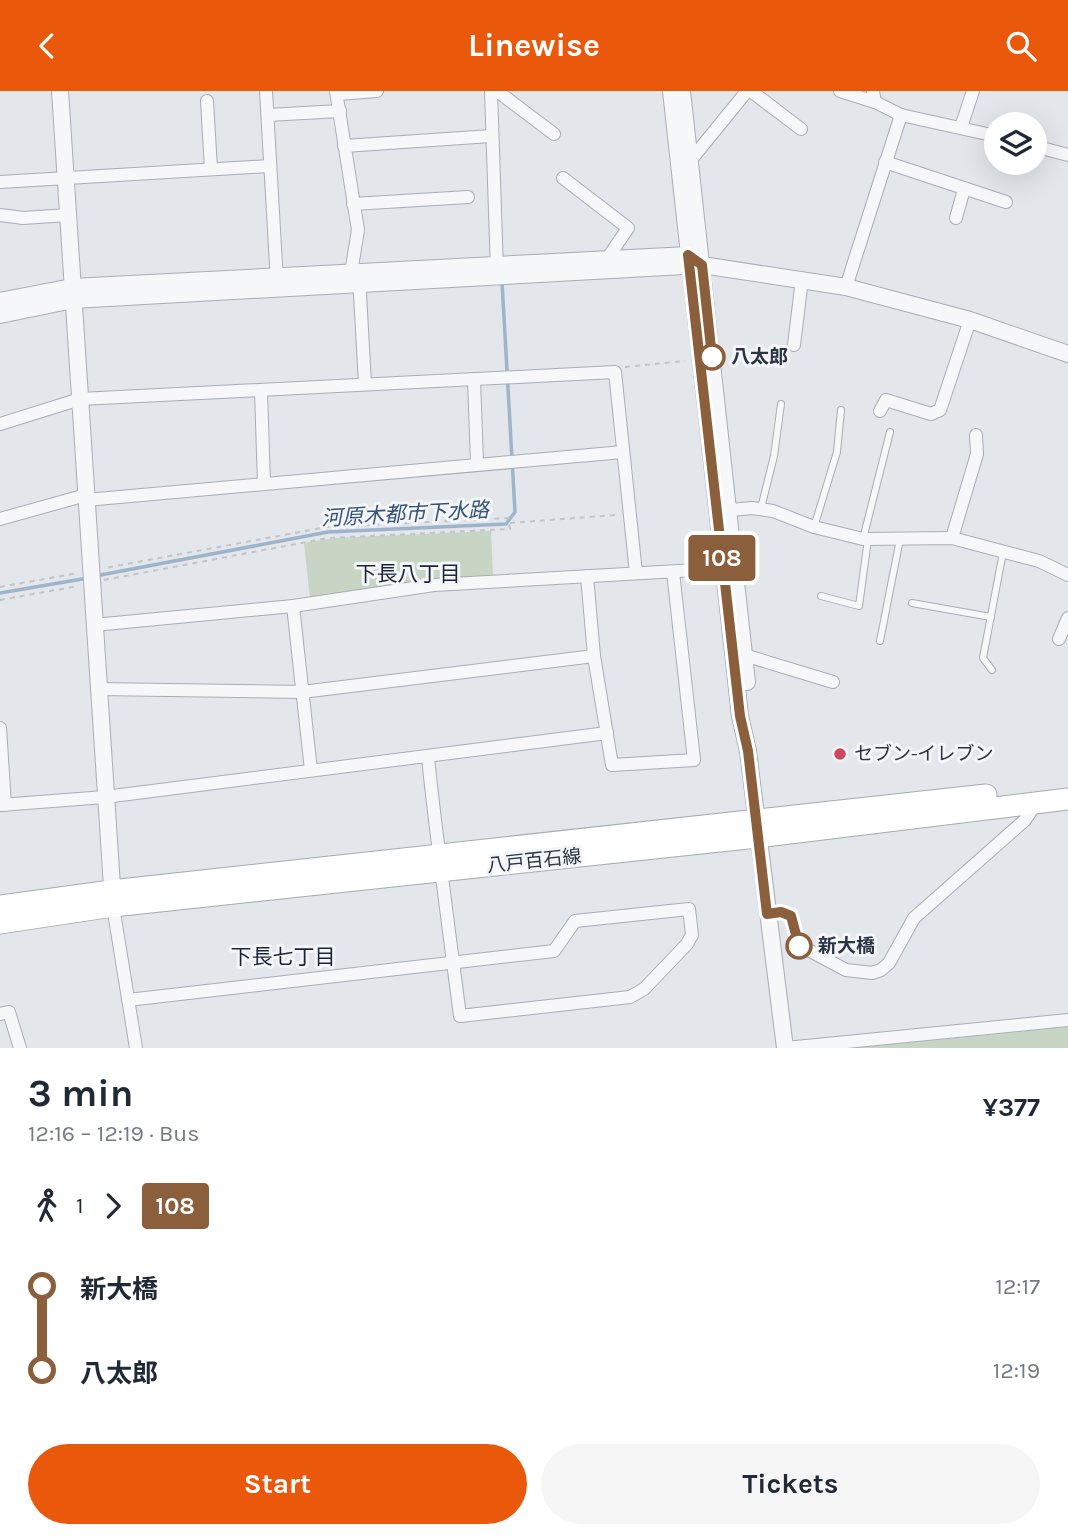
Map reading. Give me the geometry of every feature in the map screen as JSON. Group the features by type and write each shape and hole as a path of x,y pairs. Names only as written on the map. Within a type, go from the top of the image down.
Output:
{"main road":[{"name":"八戸百石線","path":"755,828 1068,786"},
{"name":"八戸百石線","path":"0,906 112,898 755,828 1068,799"},
{"name":"八戸百石線","path":"0,923 112,898"}],"street":[{"path":"60,91 112,898 136,1048"},
{"path":"266,91 277,283"},
{"path":"365,384 356,276 358,230 337,92 377,91"},
{"path":"671,91 723,511 755,828 778,1014 786,1048 1068,1020"},
{"path":"682,91 690,161 694,263"},
{"path":"690,161 749,91 801,129"},
{"path":"840,91 874,97 901,115 984,133"},
{"path":"961,127 973,91"},
{"path":"497,272 490,108 498,92 554,134"},
{"path":"207,101 211,169"},
{"path":"268,115 340,111"},
{"path":"846,287 901,115"},
{"path":"344,146 491,136"},
{"path":"1047,149 1068,155"},
{"path":"885,162 1006,202"},
{"path":"0,182 270,166"},
{"path":"563,178 628,228 607,260"},
{"path":"956,218 964,188"},
{"path":"353,204 468,197"},
{"path":"0,215 23,218 68,215"},
{"path":"497,272 607,260 694,263 846,287 970,320 1068,354"},
{"path":"0,301 356,276 694,263"},
{"path":"794,345 802,279"},
{"path":"0,315 73,294"},
{"path":"880,411 886,400 931,414 940,410 970,320"},
{"path":"0,424 80,399 615,372 636,573"},
{"path":"474,379 477,463"},
{"path":"261,391 264,484"},
{"path":"952,538 977,454 976,435"},
{"path":"0,519 86,498 623,452"},
{"path":"723,511 760,509 814,527 865,539 952,538 1039,561 1068,575"},
{"path":"94,625 293,606 434,585 729,568"},
{"path":"729,568 751,713 751,793"},
{"path":"587,576 594,656 612,765 694,760 673,572"},
{"path":"293,606 312,769"},
{"path":"1059,639 1068,618"},
{"path":"744,655 833,682"},
{"path":"98,689 302,692 594,656"},
{"path":"0,728 2,805 105,797 312,769 428,758 607,733"},
{"path":"128,1000 453,964 554,951 575,921 688,909 692,935 687,944 644,989 630,997 460,1016 453,964 440,862 428,758"},
{"path":"767,914 781,912 791,916 799,946 836,966 856,972 881,970 889,963 914,918 1025,820 1032,804"},
{"path":"0,1014 9,1012 20,1048"}],"lane":[{"path":"760,509 774,456 781,404"},
{"path":"814,527 836,452 841,411"},
{"path":"821,596 859,606 865,539 890,432"},
{"path":"880,641 900,539"},
{"path":"992,670 983,657 1003,550"},
{"path":"912,603 991,617"}],"path":[{"path":"615,372 620,368 693,360"},
{"path":"509,523 629,514"},
{"path":"0,587 91,577 328,538 510,529 508,518 327,527 91,577 0,600"},
{"path":"421,523 422,533"},
{"path":"250,542 251,552"}],"green space":[{"path":"491,531 493,576 310,598 304,543 335,538"},
{"path":"1068,1027 1068,1048 850,1048 864,1047"}],"waterway":[{"name":"河原木都市下水路","path":"95,576 328,532 506,524 515,512 502,282"},
{"name":"河原木都市下水路","path":"0,593 88,578"}],"bus line":[{"name":"108","path":"712,357 702,265 688,255 740,716 748,751 767,914 781,912 791,916 799,946"}],"place":[{"name":"八太郎","path":"712,357"},
{"name":"セブン-イレブン","path":"840,754"},
{"name":"新大橋","path":"799,946"}],"district":[{"name":"下長八丁目","path":"408,574"},
{"name":"下長七丁目","path":"283,957"}]}
